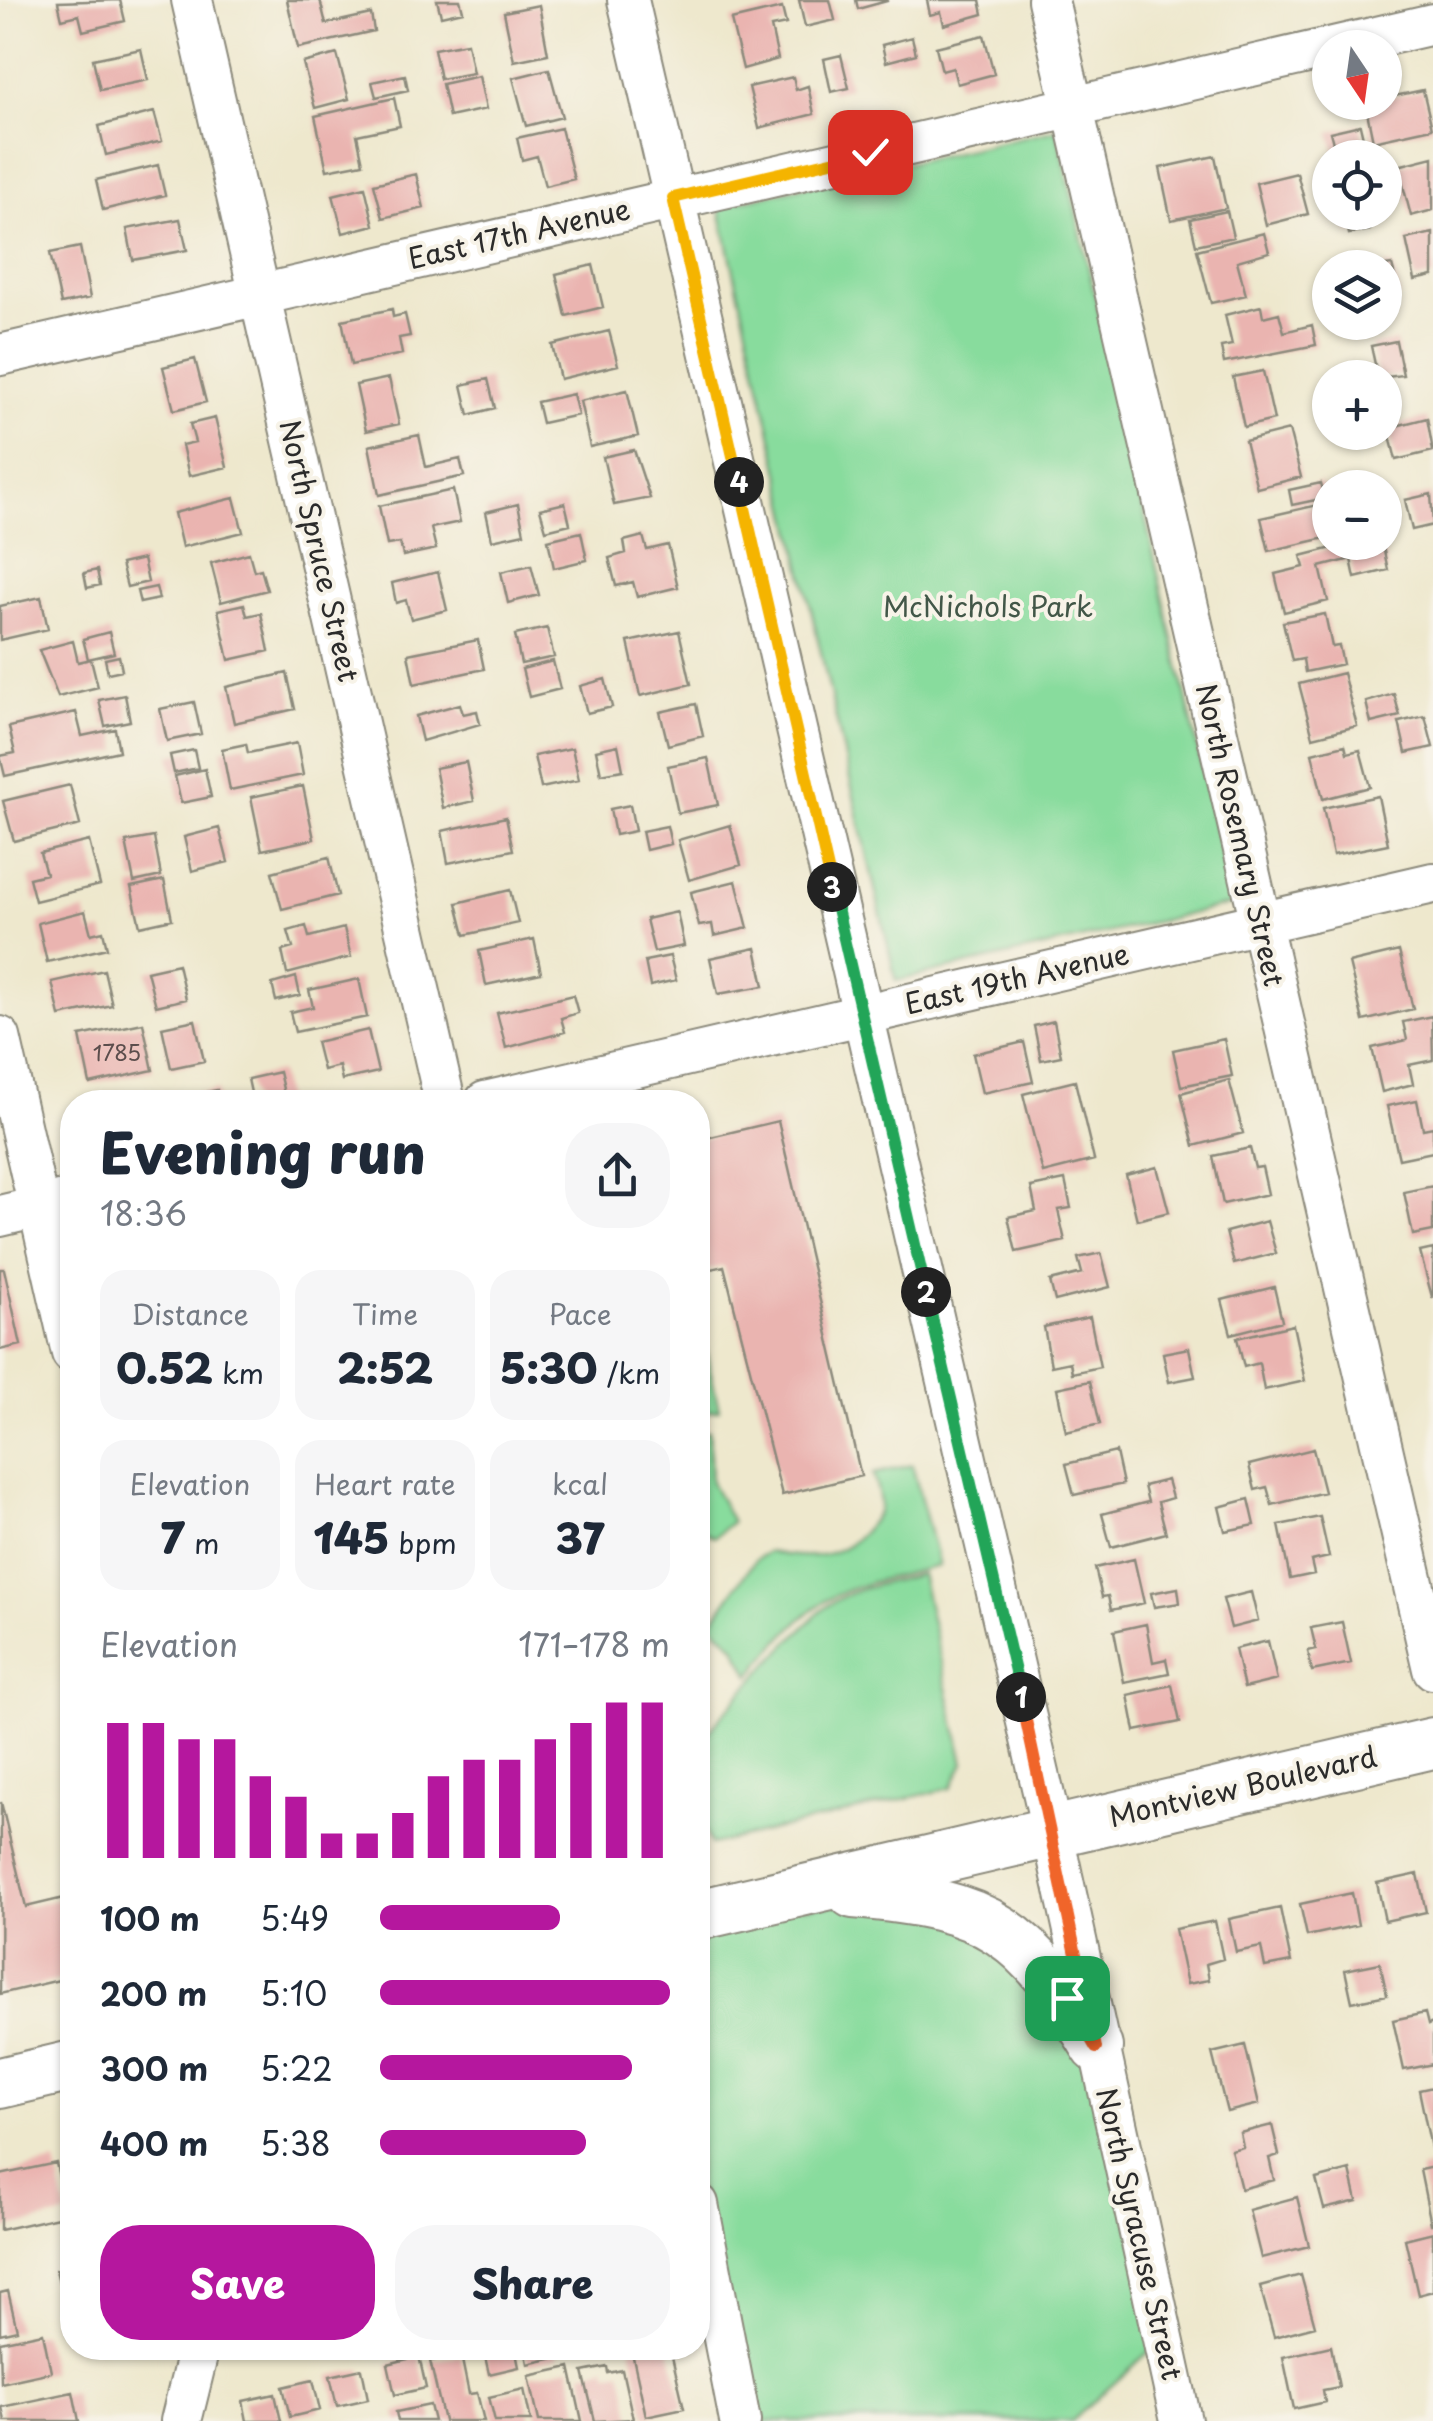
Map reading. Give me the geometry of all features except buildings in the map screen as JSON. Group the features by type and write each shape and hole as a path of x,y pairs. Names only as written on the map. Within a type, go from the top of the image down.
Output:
{"main road":[{"name":"Montview Boulevard","path":"710,1913 1433,1743"},
{"path":"808,1889 921,1898 998,1926 1044,1970 1096,2048"},
{"path":"0,2082 60,2069"}],"street":[{"name":"North Spruce Street","path":"192,0 442,1090"},
{"name":"North Syracuse Street","path":"628,0 1052,1830 1096,2048 1181,2421"},
{"name":"North Rosemary Street","path":"1048,0 1433,1669"},
{"name":"East 17th Avenue","path":"0,355 1433,24"},
{"name":"East 19th Avenue","path":"536,1090 1433,883"},
{"path":"0,1038 56,1203 60,1240"},
{"path":"0,1216 56,1203"},
{"path":"710,2266 740,2421"},
{"path":"181,2421 195,2360"}],"green space":[{"name":"McNichols Park","path":"1057,129 1233,904 896,981 719,206"},
{"path":"710,1370 719,1409 710,1411"},
{"path":"710,1456 711,1482 732,1522 714,1537 710,1535"},
{"path":"912,1465 939,1566 876,1581 831,1598 794,1626 750,1676 735,1646 711,1623 755,1560 768,1552 810,1556 847,1546 879,1511 873,1474"},
{"path":"921,1574 964,1763 951,1788 711,1845 710,1731 821,1611 865,1588"},
{"path":"921,1898 1067,1998 1162,2340 1072,2421 740,2421 710,2267 710,1914"}],"route":[{"path":"870,152 673,198 1052,1830 1096,2048 1067,1998"}]}
